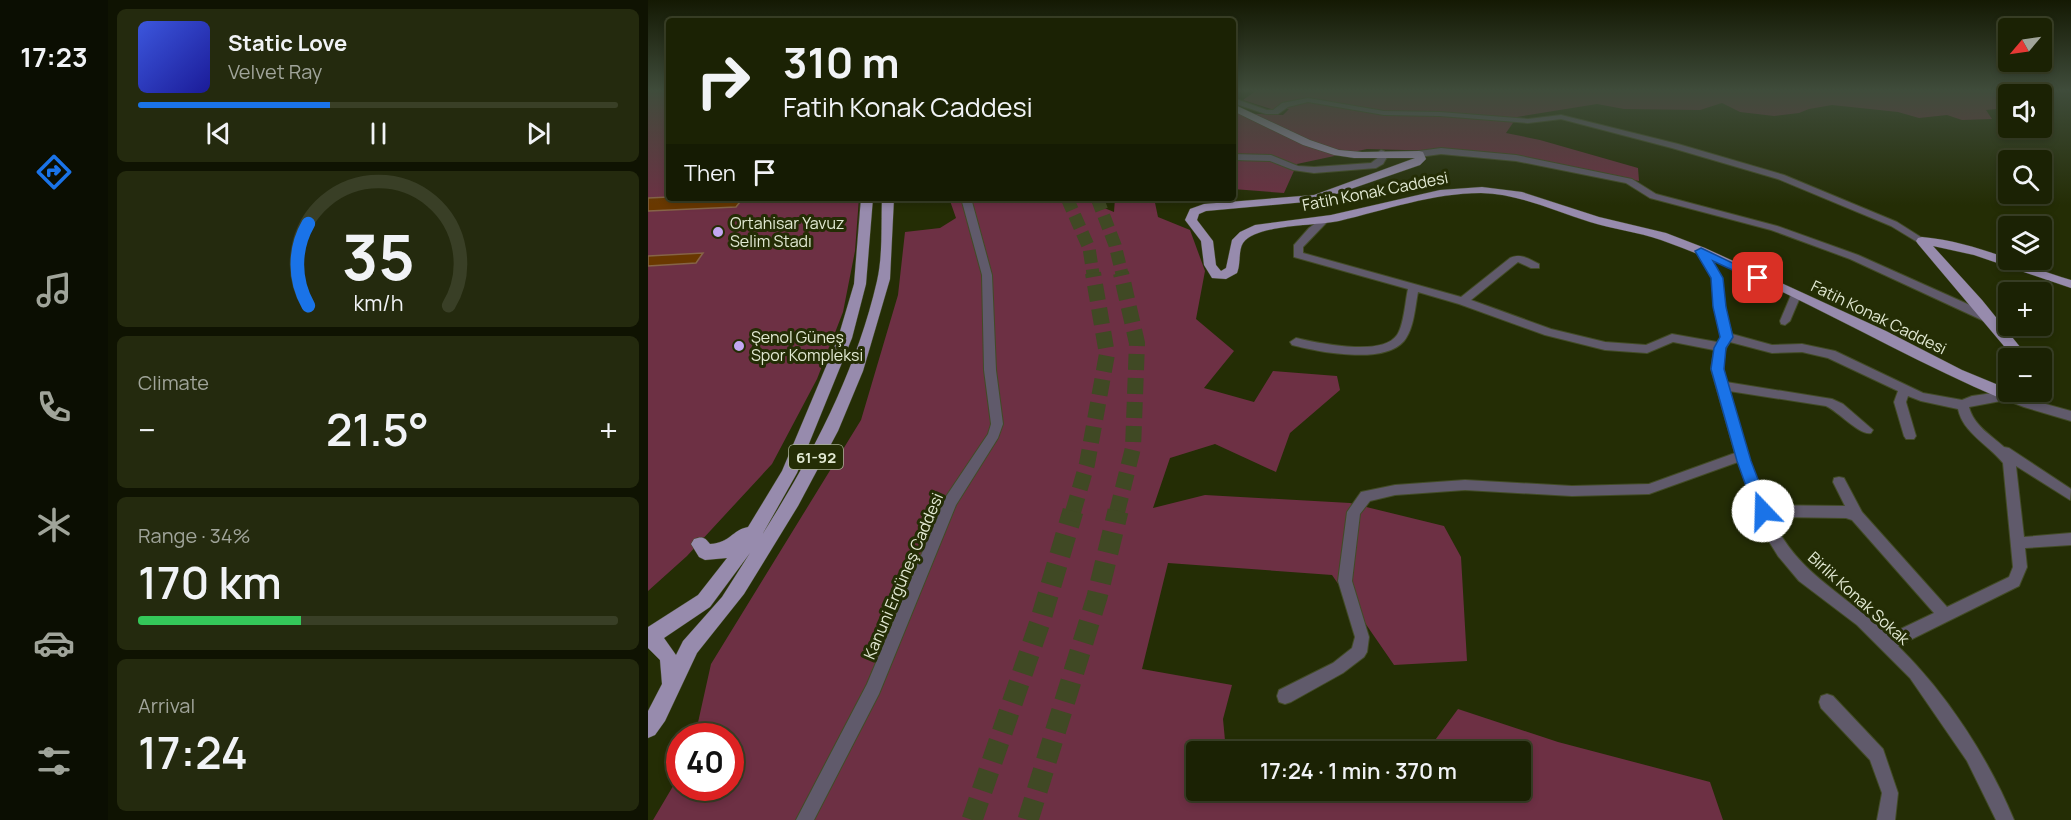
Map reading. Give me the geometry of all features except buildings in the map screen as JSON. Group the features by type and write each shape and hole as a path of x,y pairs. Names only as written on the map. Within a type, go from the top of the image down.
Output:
{"main road":[{"name":"Fatih Konak Caddesi","path":"1278,128 1314,145 1354,155 1419,154 1421,159 1416,164 1331,195 1204,208 1194,212 1191,220 1208,241 1210,265 1217,275 1226,275 1232,270 1236,243 1244,235 1259,228 1324,220 1440,193 1482,190 1522,195 1595,220 1662,236 1701,251 1881,334 1957,374 1998,391"},
{"name":"61-92","path":"670,686 671,664 664,648 648,637 678,620 704,601 727,573 789,472 845,338 860,284 867,201"},
{"name":"61-92","path":"648,728 658,714 690,647 728,603 792,501 834,421 856,371 884,279 888,201"},
{"path":"1922,241 1939,241 1962,246 2071,284"},
{"path":"1922,241 2014,348"},
{"path":"700,544 705,552 725,551 740,542 760,521"}],"street":[{"path":"1605,128 1781,177 1894,224 1922,241"},
{"path":"1419,154 1441,151 1516,158 1629,181 1653,196 1774,228 1854,257 1988,318"},
{"path":"1236,158 1271,158 1296,168 1314,170 1372,166 1383,158 1381,153"},
{"name":"Kanuni Ergüneş Caddesi","path":"806,820 873,689 950,502 994,435 997,424 990,370 987,275 967,201"},
{"path":"1324,220 1312,230 1298,248 1298,255 1463,302 1549,332 1630,350 1647,349 1672,339 1723,342 1772,349 1802,348 1830,354 1921,397 1963,405 1998,397"},
{"name":"Birlik Konak Sokak","path":"1701,251 1717,278 1723,342 1717,369 1743,455 1772,535 1797,568 1862,620 1915,673 1973,755 2005,820"},
{"path":"1463,302 1514,260 1518,258 1535,266"},
{"path":"1296,342 1372,351 1390,346 1401,338 1414,288"},
{"path":"1785,321 1796,295"},
{"path":"1721,385 1828,402 1839,407 1867,430"},
{"path":"1904,390 1900,402 1910,436"},
{"name":"Fatih Konak Caddesi","path":"2023,402 2071,416"},
{"path":"1963,405 1973,429 2070,495"},
{"path":"1886,644 2014,582 2020,567 2018,543 2009,461 2001,449"},
{"path":"1285,696 1338,668 1359,652 1362,637 1345,581 1354,512 1366,496 1395,490 1465,485 1572,491 1649,489 1743,455"},
{"path":"1839,482 1857,516 1945,615"},
{"path":"1763,511 1847,512 1857,516"},
{"path":"2018,543 2071,539"},
{"path":"1827,702 1877,755 1890,793 1886,820"}],"shaded area":[{"name":"Şenol Güneş Spor Kompleksi","path":"648,128 666,128 666,201 859,201 855,251 843,312 817,379 772,464 687,556 648,591"},
{"path":"1236,128 1509,128 1506,133 1540,140 1638,168 1639,181 1552,164 1441,151 1367,149 1297,164 1284,193 1236,189"},
{"path":"950,201 1087,201 1114,212 1115,201 1155,201 1158,217 1190,230 1205,271 1196,319 1234,351 1204,388 1254,402 1273,371 1337,376 1340,390 1290,433 1276,472 1215,444 1170,458 1153,508 1205,495 1350,503 1444,526 1461,557 1467,661 1394,665 1332,575 1168,563 1142,669 1232,685 1223,719 1225,741 1186,741 1186,801 1531,801 1531,741 1434,741 1458,709 1558,742 1710,782 1723,820 653,820 666,798 666,801 744,801 744,723 698,723 711,664 861,420 898,295 905,232 940,228 956,218"}],"tunnel":[{"path":"1068,201 1089,248 1093,274"},
{"path":"1098,201 1115,245 1122,274"},
{"path":"1073,512 1087,464 1107,354 1093,273"},
{"path":"1117,512 1133,448 1137,343 1121,273"},
{"path":"972,820 1040,622 1073,511"},
{"path":"1028,820 1097,597 1118,511"}],"place":[{"name":"Ortahisar Yavuz Selim Stadı","path":"718,232"},
{"name":"Şenol Güneş Spor Kompleksi","path":"739,346"}],"route":[{"path":"1758,278 1701,251 1717,278 1719,307 1727,337 1720,348 1717,369 1744,461 1763,511"}]}
